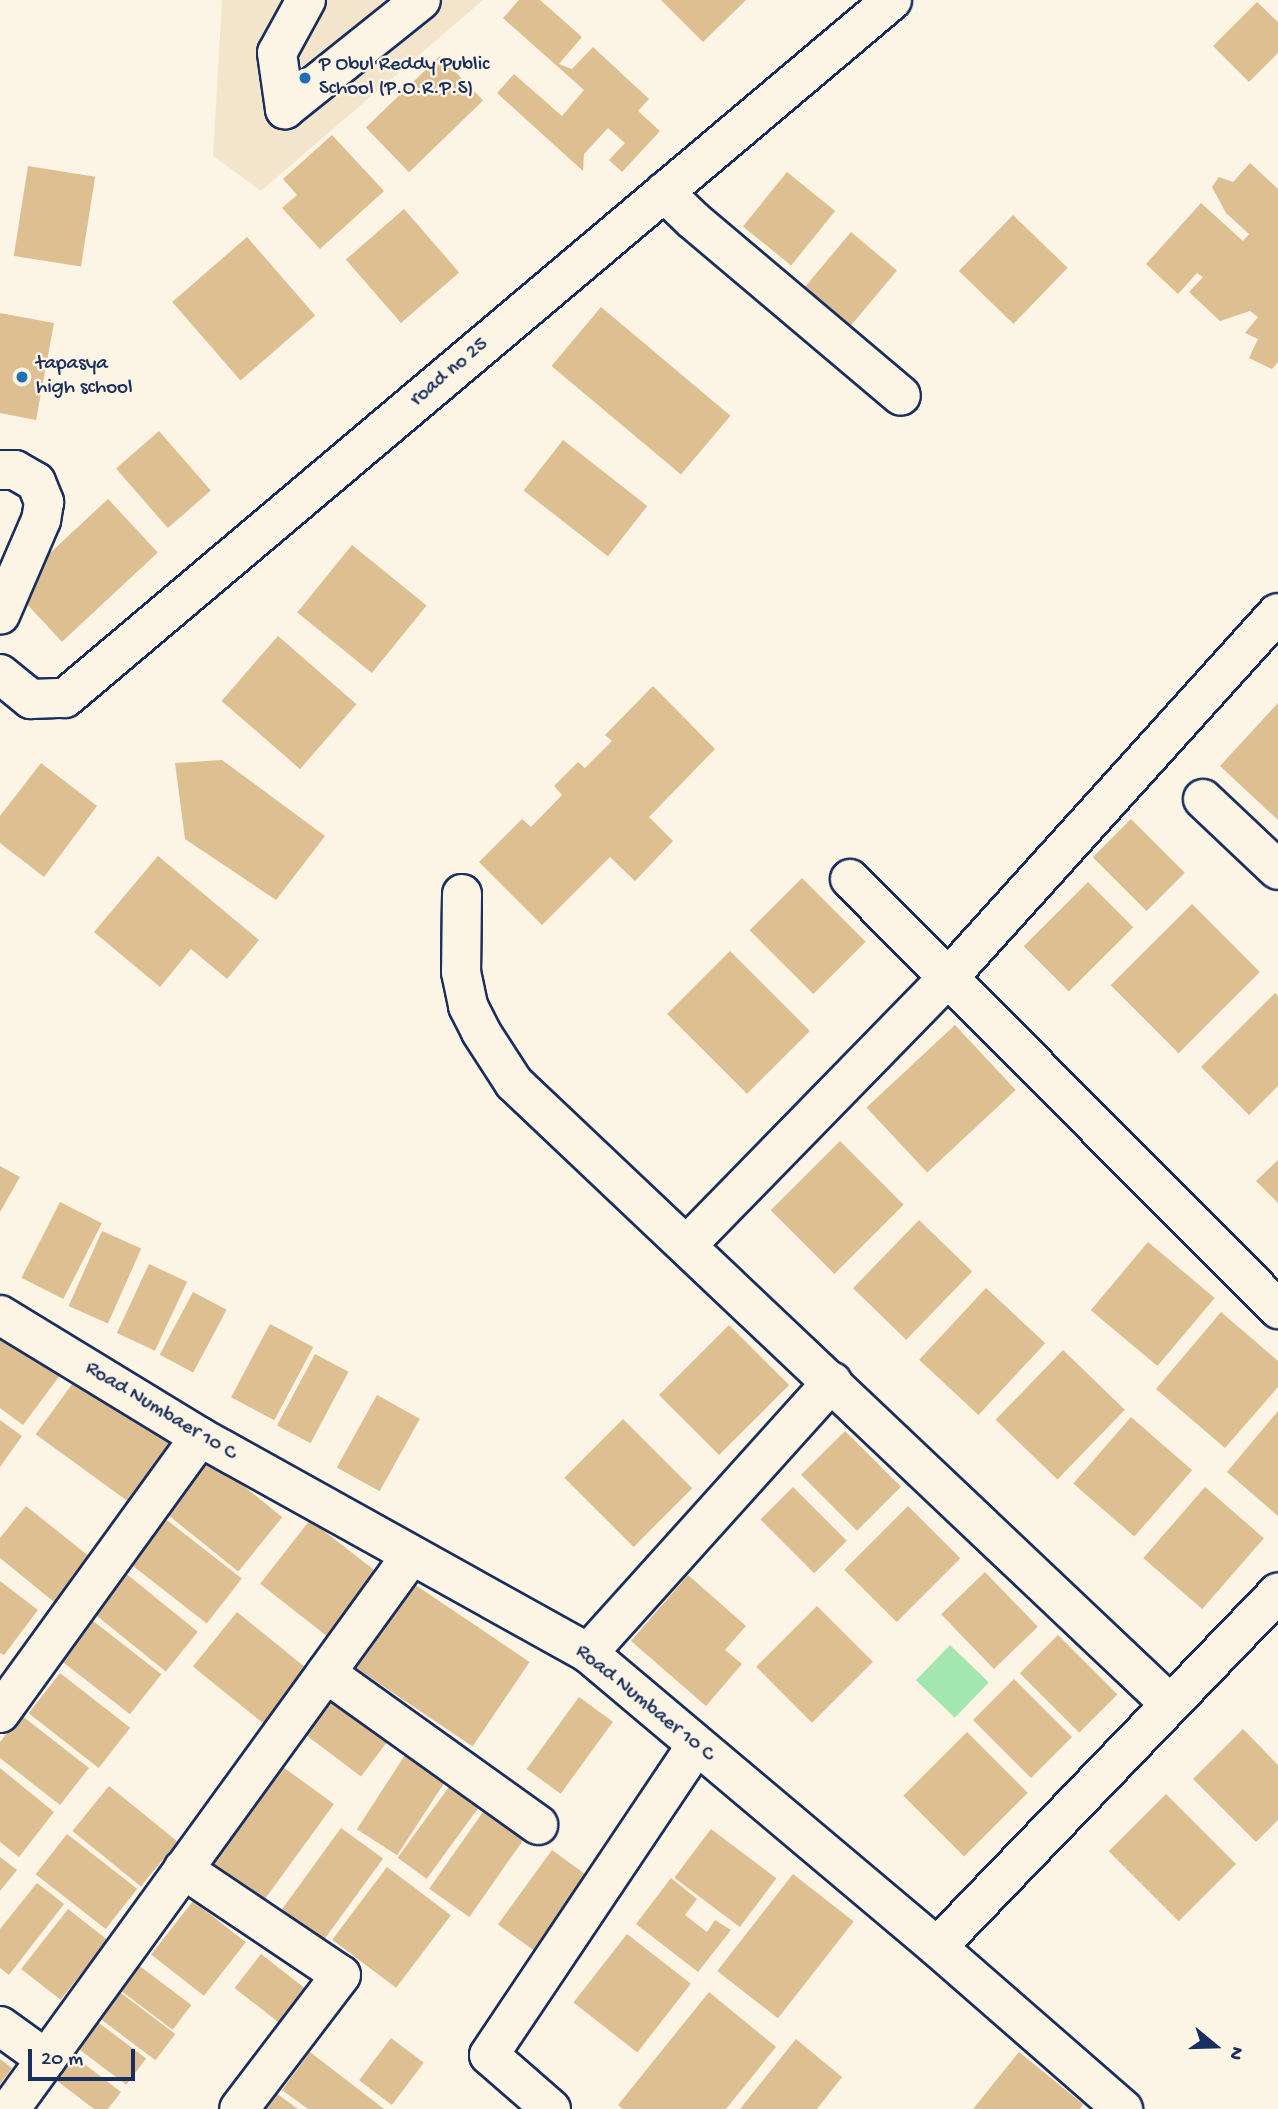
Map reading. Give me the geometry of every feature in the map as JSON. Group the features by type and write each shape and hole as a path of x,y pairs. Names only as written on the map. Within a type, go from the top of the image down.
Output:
{"street":[{"path":"306,0 277,53 285,109 421,0"},
{"name":"road no 25","path":"0,674 31,699 65,698 892,0"},
{"path":"664,192 692,220 901,396"},
{"path":"0,470 15,470 36,482 44,502 41,520 0,615"},
{"path":"687,1245 947,979 1278,613"},
{"path":"1203,799 1278,870"},
{"path":"850,879 1278,1309"},
{"path":"463,894 461,972 468,1006 481,1032 514,1083 1170,1704"},
{"name":"Road Numbaer 10 C","path":"0,1315 200,1437 410,1557 588,1653 937,1947 1123,2109"},
{"path":"588,1653 832,1382"},
{"path":"0,1713 200,1437"},
{"path":"10,2109 410,1557"},
{"path":"937,1947 1278,1592"},
{"path":"326,1673 538,1825"},
{"path":"551,2109 489,2055 696,1746"},
{"path":"183,1869 341,1975 239,2109"},
{"path":"0,2026 46,2059"}],"shaded area":[{"name":"P Obul Reddy Public School (P.O.R.P.S)","path":"222,0 483,0 261,191 213,156"}],"green space":[{"path":"950,1645 989,1683 955,1718 916,1680"}],"building":[{"path":"519,0 540,0 582,37 559,64 572,69 593,47 649,99 638,111 660,131 622,172 609,160 625,143 608,128 584,154 583,171 497,93 514,74 562,116 584,90 503,18"},
{"path":"661,0 746,0 703,42"},
{"path":"1257,2 1278,22 1278,53 1249,82 1213,46"},
{"path":"440,56 483,101 409,172 366,128"},
{"path":"332,135 384,191 320,249 282,208 297,195 283,179"},
{"path":"1250,163 1278,189 1278,362 1272,369 1249,358 1258,339 1245,333 1258,317 1250,311 1220,321 1189,292 1203,277 1197,273 1178,294 1146,264 1201,203 1243,241 1249,234 1226,213 1212,187 1219,177 1233,182"},
{"path":"28,166 95,177 81,267 14,256"},
{"path":"787,172 835,211 791,265 743,226"},
{"path":"404,209 459,272 401,323 346,260"},
{"path":"1013,215 1068,268 1013,324 959,271"},
{"path":"851,232 897,271 851,326 805,287"},
{"path":"247,237 315,315 241,380 172,302"},
{"path":"601,307 730,416 681,475 552,366"},
{"name":"tapasya high school","path":"0,313 54,323 36,420 0,413"},
{"path":"159,431 211,491 168,528 116,468"},
{"path":"563,440 647,506 608,556 524,490"},
{"path":"108,499 158,552 62,642 12,588"},
{"path":"352,545 427,605 372,673 297,613"},
{"path":"278,636 356,704 300,769 222,701"},
{"path":"653,686 715,749 649,817 673,841 635,881 610,857 542,925 479,862 522,819 531,827 562,795 554,786 578,762 585,768 612,741 605,735"},
{"path":"1278,703 1278,820 1220,766"},
{"path":"222,760 325,836 276,900 185,839 175,763"},
{"path":"41,763 97,806 44,877 0,843 0,816"},
{"path":"1131,819 1185,873 1147,911 1093,857"},
{"path":"158,856 259,940 227,979 191,949 160,987 94,932"},
{"path":"802,878 866,942 813,994 750,930"},
{"path":"1088,882 1133,927 1069,992 1024,946"},
{"path":"1192,904 1260,972 1179,1053 1111,985"},
{"path":"730,951 810,1031 747,1094 667,1014"},
{"path":"1275,993 1278,996 1278,1086 1249,1115 1201,1067"},
{"path":"955,1025 1016,1090 927,1173 867,1108"},
{"path":"840,1141 904,1205 834,1274 771,1210"},
{"path":"1278,1160 1278,1203 1256,1181"},
{"path":"0,1166 20,1177 0,1212"},
{"path":"60,1202 102,1223 63,1299 21,1278"},
{"path":"919,1220 972,1271 906,1340 853,1288"},
{"path":"102,1231 141,1248 108,1323 69,1306"},
{"path":"1148,1242 1215,1298 1157,1366 1091,1310"},
{"path":"149,1264 187,1282 155,1351 117,1333"},
{"path":"986,1288 1045,1343 978,1415 919,1360"},
{"path":"193,1292 227,1310 193,1373 160,1355"},
{"path":"1221,1312 1278,1361 1278,1387 1225,1448 1156,1389"},
{"path":"270,1324 313,1347 274,1420 231,1397"},
{"path":"729,1325 789,1385 719,1455 659,1395"},
{"path":"0,1329 61,1374 23,1425 0,1408"},
{"path":"1063,1350 1125,1410 1057,1480 996,1420"},
{"path":"315,1354 349,1372 311,1443 277,1426"},
{"path":"78,1376 174,1446 132,1504 36,1434"},
{"path":"377,1395 420,1419 380,1491 337,1468"},
{"path":"1278,1411 1278,1516 1227,1472"},
{"path":"1131,1417 1192,1470 1134,1537 1073,1483"},
{"path":"623,1419 692,1488 634,1547 564,1478"},
{"path":"0,1420 22,1436 0,1467"},
{"path":"845,1431 901,1487 857,1531 801,1475"},
{"path":"203,1453 282,1517 238,1572 159,1507"},
{"path":"793,1487 847,1541 814,1573 760,1520"},
{"path":"1205,1487 1264,1538 1202,1609 1143,1558"},
{"path":"26,1506 100,1565 64,1610 0,1558 0,1538"},
{"path":"908,1506 960,1558 897,1622 844,1570"},
{"path":"163,1517 242,1579 207,1623 128,1562"},
{"path":"310,1520 379,1574 329,1637 260,1584"},
{"path":"124,1572 198,1632 166,1671 92,1612"},
{"path":"985,1572 1038,1627 994,1669 941,1614"},
{"path":"688,1575 746,1626 725,1650 742,1664 706,1706 631,1641"},
{"path":"0,1581 38,1610 4,1655 0,1653"},
{"path":"411,1582 530,1662 473,1747 354,1667"},
{"path":"817,1606 873,1662 812,1723 756,1667"},
{"path":"237,1612 312,1672 268,1727 193,1666"},
{"path":"92,1620 161,1674 130,1714 61,1660"},
{"path":"1058,1635 1117,1694 1079,1733 1020,1673"},
{"path":"60,1673 130,1728 99,1768 29,1713"},
{"path":"1014,1679 1072,1737 1031,1778 973,1720"},
{"path":"332,1697 389,1740 361,1776 304,1734"},
{"path":"579,1697 613,1722 561,1794 527,1769"},
{"path":"21,1715 89,1768 60,1805 0,1758 0,1742"},
{"path":"1243,1729 1278,1765 1278,1820 1256,1842 1193,1779"},
{"path":"967,1732 1028,1793 964,1856 903,1796"},
{"path":"407,1752 447,1778 397,1855 357,1829"},
{"path":"283,1767 334,1804 262,1904 211,1867"},
{"path":"0,1768 54,1812 19,1857 0,1842"},
{"path":"454,1780 483,1801 427,1879 398,1858"},
{"path":"109,1786 177,1841 141,1886 72,1831"},
{"path":"1166,1794 1236,1864 1179,1921 1109,1851"},
{"path":"490,1802 530,1830 469,1917 429,1889"},
{"path":"341,1828 383,1859 319,1947 277,1916"},
{"path":"711,1829 776,1878 740,1927 674,1878"},
{"path":"67,1834 137,1889 106,1929 36,1874"},
{"path":"552,1850 595,1881 541,1956 498,1924"},
{"path":"0,1857 17,1870 0,1891"},
{"path":"387,1867 451,1915 396,1988 332,1940"},
{"path":"793,1874 854,1921 778,2018 717,1971"},
{"path":"671,1878 697,1899 685,1915 707,1932 715,1920 731,1930 698,1972 636,1924"},
{"path":"37,1883 64,1904 9,1975 0,1968 0,1929"},
{"path":"193,1901 246,1942 204,1996 151,1955"},
{"path":"68,1909 107,1940 61,2000 21,1969"},
{"path":"627,1934 691,1984 637,2052 573,2003"},
{"path":"261,1954 311,1993 284,2027 235,1988"},
{"path":"137,1964 191,2005 173,2030 118,1989"},
{"path":"117,1990 175,2034 155,2060 97,2016"},
{"path":"709,1992 776,2047 726,2109 623,2109 618,2105"},
{"path":"99,2023 146,2059 126,2085 79,2049"},
{"path":"391,2038 424,2063 392,2105 359,2080"},
{"path":"796,2039 842,2077 817,2109 740,2109"},
{"path":"310,2052 384,2109 308,2109 282,2090"},
{"path":"1019,2052 1083,2104 1080,2109 973,2109"},
{"path":"74,2056 121,2092 108,2109 94,2109 56,2080"},
{"path":"0,2059 12,2068 0,2084"},
{"path":"276,2093 298,2109 264,2109"}],"place":[{"name":"P Obul Reddy Public School (P.O.R.P.S)","path":"305,78"},
{"name":"tapasya high school","path":"22,377"}]}
